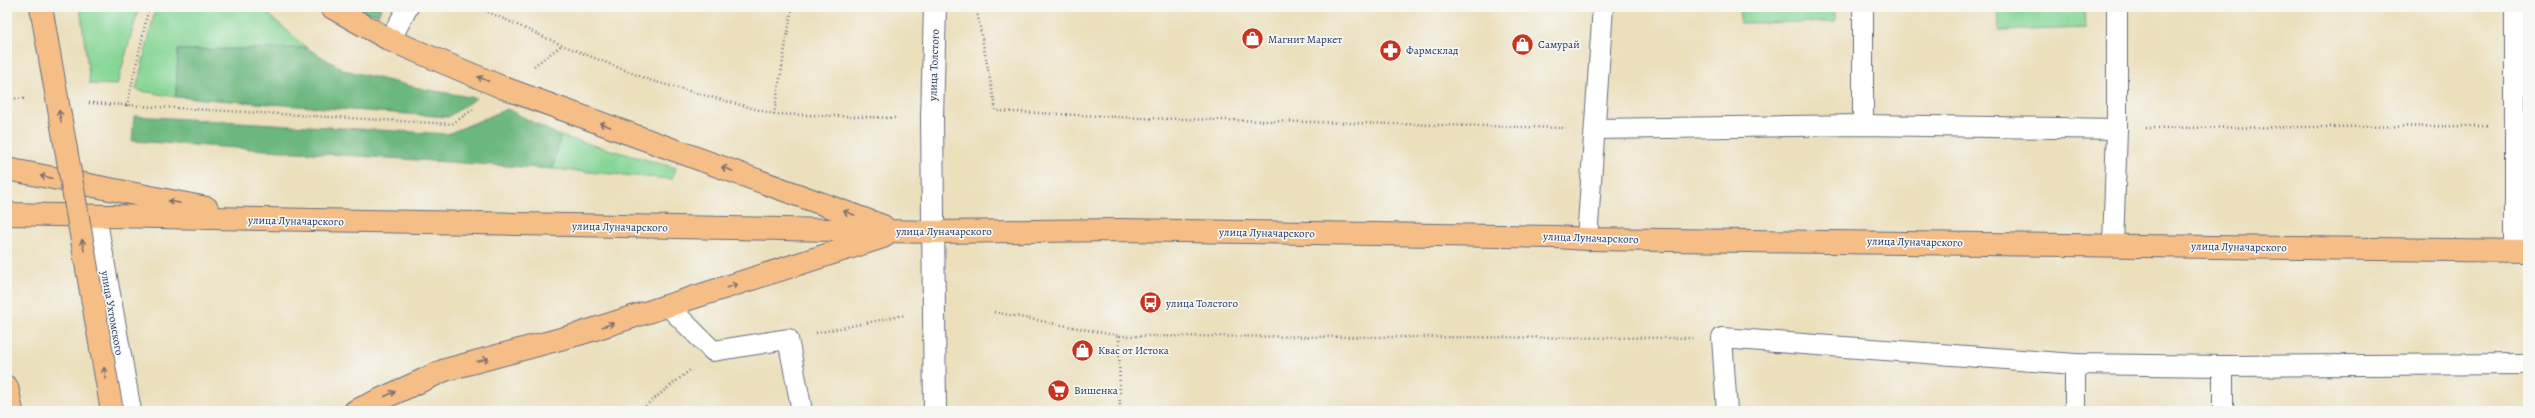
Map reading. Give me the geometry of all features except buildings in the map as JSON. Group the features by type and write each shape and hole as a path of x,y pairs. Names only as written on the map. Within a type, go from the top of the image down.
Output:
{"main road":[{"path":"41,7 112,411"},
{"path":"331,7 390,40 504,88 899,232"},
{"path":"7,169 267,220"},
{"name":"улица Луначарского","path":"7,214 899,232 1118,230 1556,237 1587,239 2521,251"},
{"path":"355,411 445,370 579,334 899,232"},
{"path":"7,387 12,411"}],"street":[{"name":"улица Толстого","path":"935,411 932,117 936,7"},
{"name":"улица Ухтомского","path":"95,216 130,411"}],"lane":[{"path":"390,40 408,7"},
{"path":"1587,239 1603,7"},
{"path":"1863,7 1864,125"},
{"path":"2113,245 2117,129 2117,7"},
{"path":"2515,7 2515,126 2521,251"},
{"path":"1595,129 1864,125 2117,129"},
{"path":"668,306 713,351 788,338 802,411"},
{"path":"1727,411 1722,338 2075,364 2223,366 2528,364"},
{"path":"2075,364 2075,411"},
{"path":"2223,366 2223,411"}],"path":[{"path":"127,106 149,7"},
{"path":"477,7 562,45 652,81 774,114 898,118"},
{"path":"774,114 792,7"},
{"path":"976,7 996,111 1139,118 1595,129"},
{"path":"82,103 452,124 562,45"},
{"path":"7,98 30,99"},
{"path":"2117,129 2234,126 2515,126"},
{"path":"994,312 1119,336 1722,338"},
{"path":"788,338 909,314"},
{"path":"1119,336 1120,411"},
{"path":"639,411 713,351"}],"green space":[{"path":"80,7 139,7 117,85 90,84"},
{"path":"156,7 260,7 307,48 178,50 176,97 136,90"},
{"path":"356,7 382,7 378,15 367,13"},
{"path":"1740,7 1835,7 1835,22 1740,23"},
{"path":"1998,7 2085,7 2086,28 1999,31"},
{"path":"307,48 344,70 423,89 476,98 448,117 176,97 178,50"},
{"path":"507,109 560,136 553,169 132,141 134,116 448,134"},
{"path":"560,136 676,168 672,179 553,169"}],"place":[{"name":"Магнит Маркет","path":"1253,39"},
{"name":"Самурай","path":"1523,44"},
{"name":"Фармсклад","path":"1391,50"},
{"name":"улица Толстого","path":"1150,303"},
{"name":"Квас от Истока","path":"1083,350"},
{"name":"Вишенка","path":"1058,390"}]}
